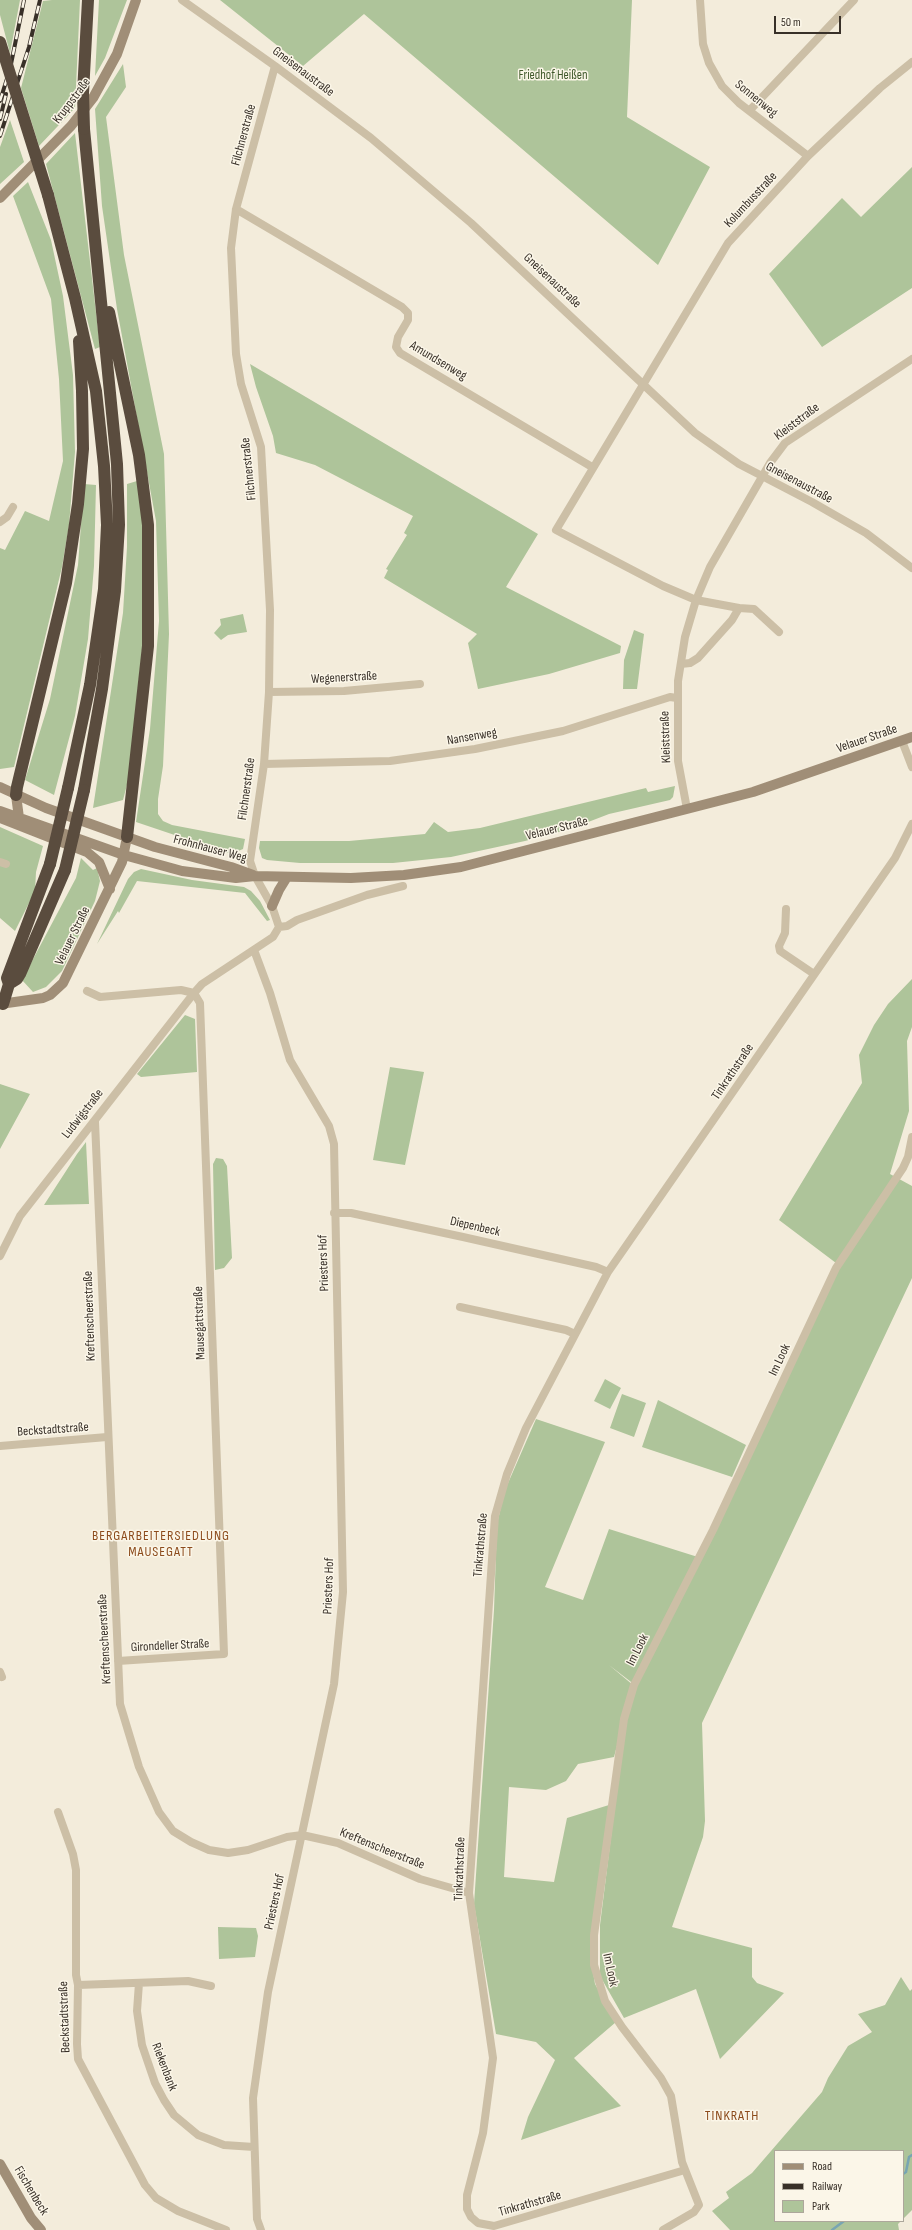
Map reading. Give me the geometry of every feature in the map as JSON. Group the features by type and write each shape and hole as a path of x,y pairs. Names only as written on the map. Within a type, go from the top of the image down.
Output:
{"highway":[{"path":"1,1004 9,984 17,979 20,974 66,870 84,790 102,689 115,590 119,525 117,464 84,129 83,93 88,0"},
{"path":"0,42 48,195 75,298 96,390 104,466 107,525 103,596 90,685 50,864 7,978 9,984"},
{"path":"95,242 139,455 148,525 148,646 127,836"},
{"path":"16,795 66,584 78,504 83,449 82,391 75,298"}],"main road":[{"name":"Kruppstraße","path":"0,198 61,137 93,98 118,54 136,0"},
{"name":"Velauer Straße","path":"254,876 351,878 404,875 462,867 753,792 912,738"},
{"name":"Frohnhauser Weg","path":"0,787 46,808 163,850 231,867 254,876"},
{"path":"16,795 19,818"},
{"name":"Frohnhauser Weg","path":"0,810 124,856 182,870 236,878 254,876"},
{"path":"0,818 87,852 99,862 110,888"},
{"name":"Velauer Straße","path":"1,1004 43,998 64,983 124,856 127,836"},
{"path":"272,906 278,890 287,877"},
{"name":"Fischenbeck","path":"0,2164 31,2218 41,2230"}],"street":[{"name":"Gneisenaustraße","path":"182,0 275,66 371,138 471,223 695,433 722,453 762,477 812,502 866,533 912,568"},
{"name":"Sonnenweg","path":"700,0 703,44 709,63 728,94 808,156"},
{"path":"750,110 854,0"},
{"name":"Kolumbusstraße","path":"643,384 728,243 808,156 880,88 912,62"},
{"name":"Filchnerstraße","path":"254,876 250,854 264,764 269,692 270,610 261,447 241,384 236,354 231,248 236,209 275,66"},
{"name":"Amundsenweg","path":"236,209 402,307 408,313 408,320 398,337 396,346 400,353 592,467"},
{"name":"Kleiststraße","path":"686,809 678,761 677,698 685,638 696,600 710,567 762,477 785,443 912,359"},
{"path":"643,384 592,467 556,530 663,586 696,600 754,610 779,632"},
{"path":"0,522 8,517 13,507"},
{"path":"681,664 698,658 732,620 738,608"},
{"name":"Wegenerstraße","path":"269,692 344,690 420,684"},
{"name":"Nansenweg","path":"264,764 390,761 475,749 563,731 670,697 677,698"},
{"path":"902,742 912,767"},
{"name":"Tinkrathstraße","path":"685,2170 498,2225 483,2225 471,2217 467,2209 466,2199 483,2133 493,2058 469,1893 495,1516 507,1474 526,1428 608,1272 895,858 912,824"},
{"path":"87,991 100,997 181,990 194,993 202,984 274,936 279,927 272,906 254,876"},
{"path":"279,927 287,926 297,920 367,895 403,886"},
{"path":"786,909 785,933 779,946 780,951 814,974"},
{"name":"Priesters Hof","path":"254,950 270,993 290,1060 329,1126 334,1144 334,1213 342,1488 343,1592 334,1684 262,2028 253,2098 257,2219 261,2230"},
{"name":"Ludwigstraße","path":"0,1256 20,1216 83,1133 95,1122 97,1116 194,993"},
{"name":"Mausegattstraße","path":"194,993 200,1003 224,1654"},
{"name":"Kreftenscheerstraße","path":"95,1122 107,1437 120,1704 139,1768 159,1812 173,1831 191,1842 209,1850 228,1853 248,1850 287,1837 302,1835 338,1842 420,1879 469,1893"},
{"name":"Im Look","path":"663,2230 694,2212 699,2205 685,2170 671,2096 668,2088 619,2023 605,2001 594,1965 594,1935 624,1719 634,1685 713,1530 836,1268 903,1168 908,1158 912,1137"},
{"name":"Diepenbeck","path":"334,1213 351,1213 463,1237 596,1267 608,1272"},
{"path":"460,1307 566,1330 576,1334"},
{"name":"Beckstadtstraße","path":"0,1446 107,1437"},
{"name":"Girondeller Straße","path":"118,1660 224,1654"},
{"name":"Beckstadtstraße","path":"58,1812 73,1854 76,1870 78,2058 146,2185 156,2198 165,2204 226,2230"},
{"path":"78,1985 188,1981 211,1986"},
{"name":"Riekenbank","path":"139,1983 137,2011 142,2045 155,2083 174,2115 198,2135 224,2144 254,2147"}],"green space":[{"path":"0,0 20,0 10,53 0,15"},
{"path":"80,0 75,108 39,146 21,88 43,1"},
{"path":"99,0 127,0 105,58 95,76"},
{"name":"Friedhof Heißen","path":"220,0 632,0 627,117 710,167 658,265 364,14 303,66"},
{"path":"123,64 126,87 106,117 124,255 164,454 169,634 163,766 158,799 158,814 163,821 172,825 245,839 243,849 231,854 136,822 150,729 159,621 156,521 117,309 102,206 95,109"},
{"path":"10,120 24,162 0,184 0,147"},
{"path":"75,133 100,347 95,349 46,164"},
{"path":"912,167 912,288 822,347 769,274 842,198 861,217"},
{"path":"28,182 51,240 63,296 73,375 75,452 69,525 62,567 14,767 0,769 0,548 5,550 25,511 49,521 63,461 59,379 51,299 13,196"},
{"path":"250,364 538,534 506,587 621,646 620,653 549,674 478,689 468,643 477,634 384,578 388,570 386,569 407,535 404,533 413,516 315,465 276,453 273,436 256,387"},
{"path":"137,481 143,519 145,622 128,781 123,800 93,808 123,613 127,547 127,484"},
{"path":"84,484 96,485 94,566 88,639 75,716 54,795 25,780 50,699 78,565"},
{"path":"243,614 247,632 228,635 221,640 214,633 221,625 220,619"},
{"path":"634,630 644,634 637,689 623,689 624,660"},
{"path":"675,786 673,797 670,800 609,814 570,829 525,841 451,857 393,863 300,863 267,860 262,858 259,848 260,841 349,841 425,834 434,822 448,832 480,828 646,788 648,792"},
{"path":"0,827 43,846 36,872 35,891 15,931 0,918"},
{"path":"81,858 93,870 97,868 100,881 95,901 62,971 46,987 33,992 22,980 76,878"},
{"path":"141,869 192,880 244,887 251,891 260,901 270,920 267,921 245,893 137,881 119,913 118,911 97,944 128,879 134,872"},
{"path":"912,979 912,1027 907,1041 909,1111 890,1174 912,1186 912,1278 702,1723 705,1821 703,1837 672,1927 752,1948 752,1977 757,1983 784,1993 720,2059 696,1989 624,2018 600,1976 600,1925 626,1717 635,1685 609,1665 633,1685 614,1757 578,1764 566,1781 546,1790 509,1787 504,1877 554,1882 567,1818 609,1805 592,1966 595,1984 616,2022 574,2058 621,2106 521,2140 528,2117 555,2060 536,2042 496,2034 474,1904 494,1610 497,1524 505,1490 536,1419 605,1442 545,1587 583,1600 609,1529 701,1558 836,1263 779,1220 862,1083 859,1055 874,1025 888,1004"},
{"path":"185,1015 195,1019 197,1072 141,1077 137,1074"},
{"path":"390,1067 424,1072 405,1165 373,1160"},
{"path":"0,1084 30,1094 0,1149"},
{"path":"86,1142 89,1204 44,1205 77,1154"},
{"path":"216,1158 223,1159 227,1166 232,1258 224,1268 215,1270 213,1164"},
{"path":"605,1379 621,1388 610,1409 594,1401"},
{"path":"622,1394 646,1403 634,1437 610,1428"},
{"path":"658,1400 746,1445 732,1477 642,1447"},
{"path":"218,1927 256,1928 258,1936 255,1957 219,1959"},
{"path":"901,1977 910,1991 912,1989 912,2210 904,2218 904,2150 774,2150 774,2222 900,2222 898,2224 899,2230 730,2230 712,2211 729,2198 726,2192 752,2173 822,2092 828,2078 848,2046 872,2032 858,2014 885,2005"}],"waterway":[{"path":"904,2173 906,2172 909,2157 912,2155"},
{"path":"832,2230 843,2222"}],"railway":[{"path":"0,101 10,69 24,0"},
{"path":"0,136 29,47 40,0"},
{"path":"0,119 6,94"}],"district":[{"name":"BERGARBEITERSIEDLUNG MAUSEGATT","path":"161,1544"},
{"name":"TINKRATH","path":"732,2116"}]}
